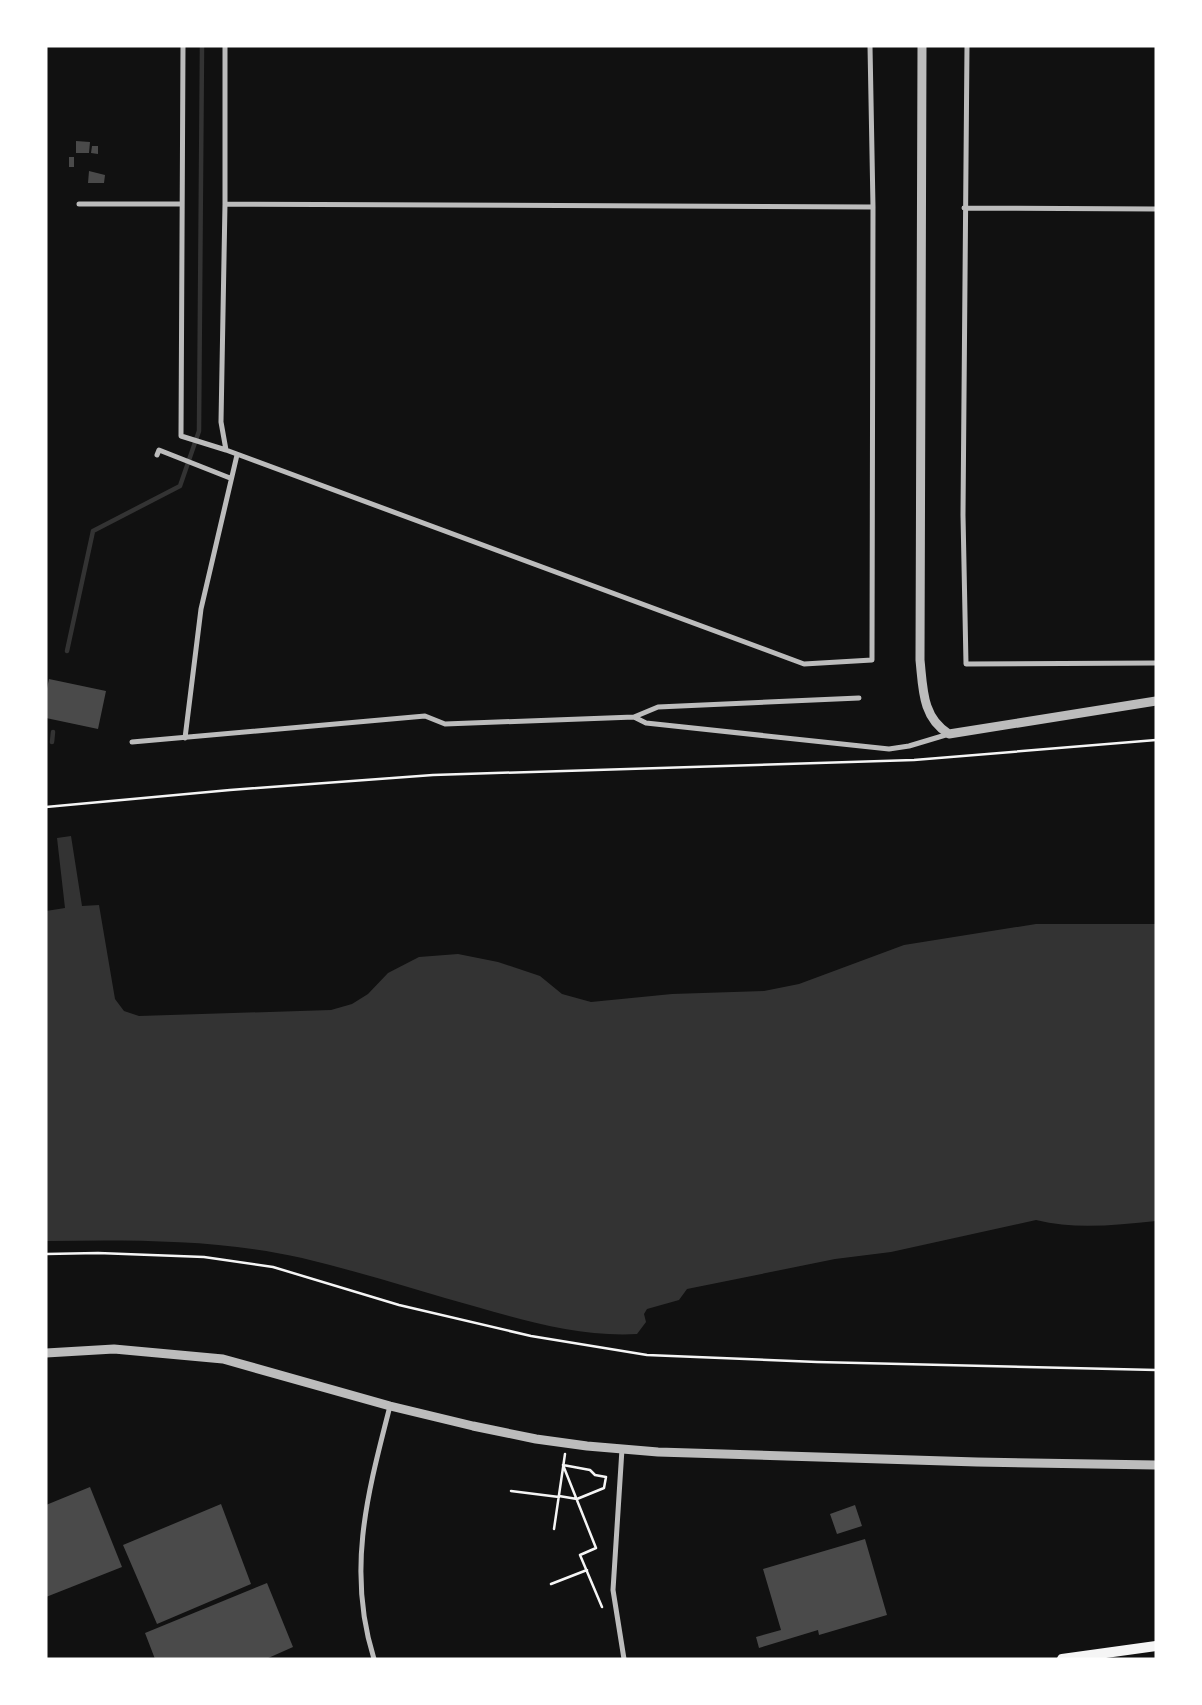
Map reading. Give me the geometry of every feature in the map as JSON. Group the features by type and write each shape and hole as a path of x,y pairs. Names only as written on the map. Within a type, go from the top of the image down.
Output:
{"main road":[{"path":"1062,1659 1110,1655 1156,1646"}],"street":[{"path":"182,46 181,436 226,450 236,458 804,664 872,660 873,207 870,46"},
{"path":"224,46 225,204 221,422 226,450"},
{"path":"922,46 920,660 927,708 939,728 949,734"},
{"path":"967,46 964,208 963,515 966,664 1156,663"},
{"path":"79,204 181,204"},
{"path":"225,204 873,207"},
{"path":"964,208 1156,209"},
{"path":"157,455 159,450 207,467 230,478"},
{"path":"185,738 201,609 236,458"},
{"path":"132,742 426,716 445,724 634,717 658,707 859,698"},
{"path":"634,717 646,722 889,749 910,746 949,734 1156,701"},
{"path":"46,1353 114,1350 223,1359 390,1406 536,1439 622,1449 967,1462 1156,1465"},
{"path":"374,1659 362,1593 360,1545 368,1494 390,1406"},
{"path":"622,1449 613,1590 624,1659"}],"path":[{"path":"46,807 230,790 433,775 914,760 1156,740"},
{"path":"46,1254 98,1253 204,1257 272,1266 399,1305 531,1336 647,1355 818,1362 1156,1370"},
{"path":"554,1529 565,1454"},
{"path":"511,1491 577,1499 604,1488 606,1477 595,1475 590,1470 563,1465"},
{"path":"563,1465 596,1548 580,1555 602,1607"},
{"path":"551,1584 587,1570"}],"shaded area":[{"path":"71,836 82,906 99,905 115,999 124,1011 139,1016 331,1010 352,1004 368,994 388,973 419,957 458,954 498,962 540,976 562,994 591,1002 672,994 764,991 799,984 904,945 1036,924 1156,924 1156,1221 1081,1226 1036,1220 891,1252 835,1259 687,1289 679,1300 647,1309 644,1314 646,1322 637,1334 576,1331 536,1323 346,1269 271,1252 239,1247 175,1242 46,1241 46,911 65,908 57,838"}],"building":[{"path":"76,141 90,142 89,153 76,153"},
{"path":"92,146 98,146 98,154 91,153"},
{"path":"69,157 74,157 74,167 69,167"},
{"path":"89,171 105,175 104,183 88,183"},
{"path":"49,679 106,691 98,729 46,718 46,693"},
{"path":"90,1487 122,1567 46,1597 46,1505"},
{"path":"221,1504 251,1584 157,1624 123,1545"},
{"path":"855,1505 862,1526 837,1534 830,1514"},
{"path":"865,1539 887,1615 819,1635 818,1630 759,1648 756,1637 781,1630 763,1569"},
{"path":"267,1583 293,1647 266,1659 155,1659 145,1633"}],"waterway":[{"path":"67,651 93,531 180,486 199,431 202,46"},
{"path":"52,742 53,732"}]}
